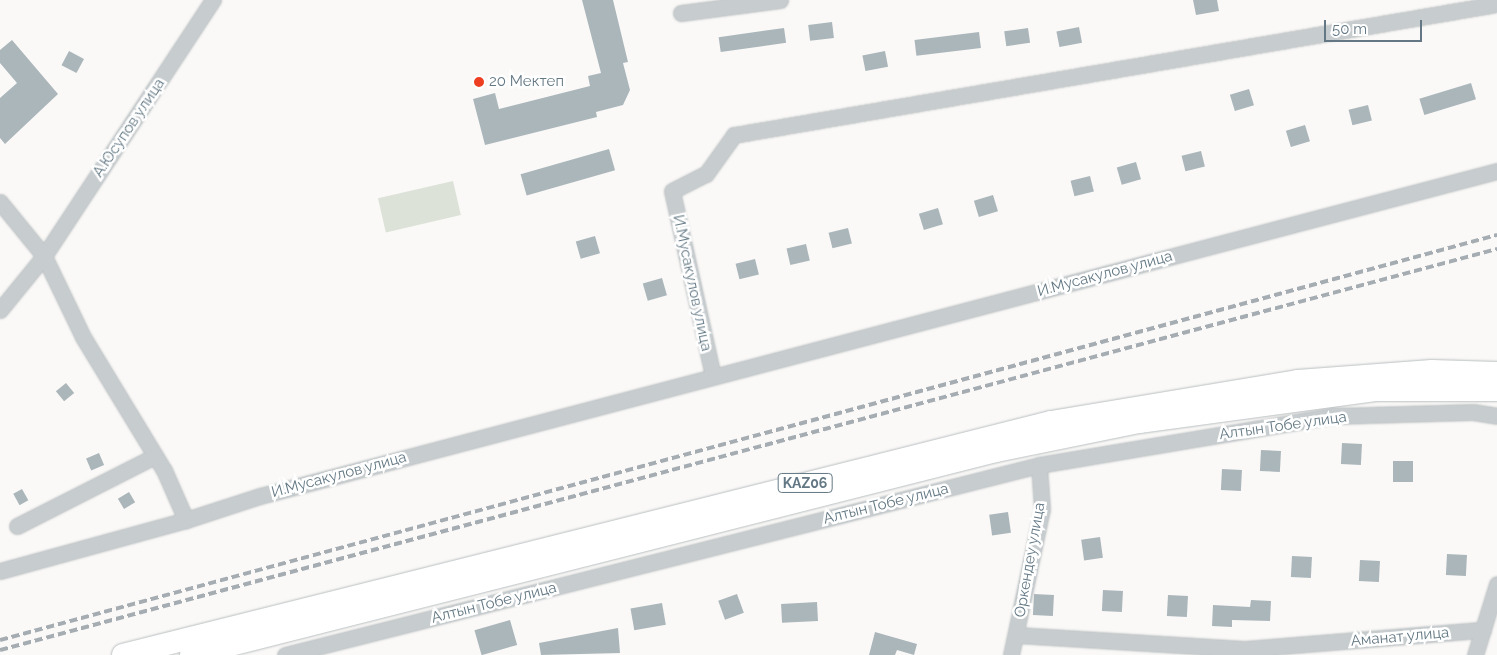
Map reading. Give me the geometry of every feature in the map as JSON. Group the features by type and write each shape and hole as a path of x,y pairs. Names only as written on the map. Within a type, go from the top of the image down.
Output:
{"highway":[{"name":"KАZ06","path":"123,655 1051,422 1298,381 1432,371 1497,373"},
{"name":"KАZ06","path":"191,655 996,451 1139,422 1377,390 1497,390"}],"street":[{"name":"А.Юсупов улица","path":"0,310 44,256 212,0"},
{"path":"681,13 780,0"},
{"name":"И.Мусакулов улица","path":"713,376 672,191 706,174 734,134 1497,4"},
{"name":"И.Мусакулов улица","path":"0,571 186,520 260,496 1497,170"},
{"path":"0,202 44,256 83,337 155,456 186,520"},
{"name":"Алтын Тобе улица","path":"285,655 1039,465 1333,416 1473,412 1497,416"},
{"path":"17,526 155,456"},
{"name":"Оркендеу улица","path":"1011,655 1017,635 1042,509 1039,465"},
{"path":"1475,655 1483,630 1494,606 1497,584"},
{"name":"Аманат улица","path":"1017,635 1244,649 1483,630"}],"shaded area":[{"path":"453,181 461,215 386,232 378,198"}],"building":[{"path":"582,0 613,0 628,62 623,63 630,90 623,105 596,112 597,117 485,145 473,99 495,93 499,109 590,86 588,76 601,73"},
{"path":"1193,0 1217,0 1219,11 1196,15"},
{"path":"832,22 834,38 810,41 808,25"},
{"path":"1079,27 1082,43 1059,47 1056,31"},
{"path":"784,28 786,43 721,52 719,37"},
{"path":"1028,28 1030,43 1006,46 1004,31"},
{"path":"979,32 981,48 916,56 914,40"},
{"path":"12,40 58,94 5,144 0,138 0,98 17,83 0,63 0,50"},
{"path":"69,51 84,59 76,73 61,65"},
{"path":"885,51 888,67 865,71 862,55"},
{"path":"1471,83 1476,99 1424,115 1419,99"},
{"path":"1249,89 1254,105 1235,111 1230,95"},
{"path":"1368,105 1372,121 1352,125 1349,110"},
{"path":"1305,125 1310,141 1291,147 1286,131"},
{"path":"609,149 615,170 527,196 521,174"},
{"path":"1201,151 1205,167 1185,171 1182,156"},
{"path":"1136,162 1141,179 1122,185 1117,168"},
{"path":"1090,176 1094,192 1074,196 1071,181"},
{"path":"993,195 998,211 979,217 974,201"},
{"path":"938,208 943,224 924,230 919,214"},
{"path":"848,228 852,244 832,248 829,233"},
{"path":"595,236 600,253 581,259 576,242"},
{"path":"806,244 810,261 790,265 787,248"},
{"path":"755,259 759,275 739,279 736,264"},
{"path":"662,278 667,295 648,301 643,284"},
{"path":"66,383 74,393 64,401 56,391"},
{"path":"1342,443 1362,444 1361,465 1341,464"},
{"path":"1261,450 1281,451 1280,472 1260,471"},
{"path":"99,453 104,465 91,470 86,458"},
{"path":"1393,461 1413,461 1413,482 1393,482"},
{"path":"1222,469 1242,470 1241,491 1221,490"},
{"path":"22,489 28,500 20,505 13,494"},
{"path":"129,492 135,502 124,509 118,499"},
{"path":"1008,512 1011,533 992,535 989,515"},
{"path":"1100,537 1103,558 1084,560 1081,540"},
{"path":"1447,554 1467,555 1466,576 1446,575"},
{"path":"1292,556 1312,557 1311,578 1291,577"},
{"path":"1360,560 1380,561 1379,582 1359,581"},
{"path":"1103,590 1123,591 1122,612 1102,611"},
{"path":"737,594 744,613 725,620 718,601"},
{"path":"1034,594 1054,595 1053,616 1033,615"},
{"path":"1168,595 1188,596 1187,617 1167,616"},
{"path":"1251,600 1271,601 1270,621 1232,620 1232,627 1212,626 1213,605 1250,607"},
{"path":"817,602 818,621 782,623 781,604"},
{"path":"662,603 666,625 634,630 630,609"},
{"path":"510,620 517,645 482,655 474,630"},
{"path":"618,628 620,653 541,655 539,643"},
{"path":"875,632 917,644 914,655 897,650 895,655 869,655"}],"railway":[{"path":"0,640 1497,235"},
{"path":"0,650 1497,249"}],"place":[{"name":"20 Мектеп","path":"479,82"}]}
